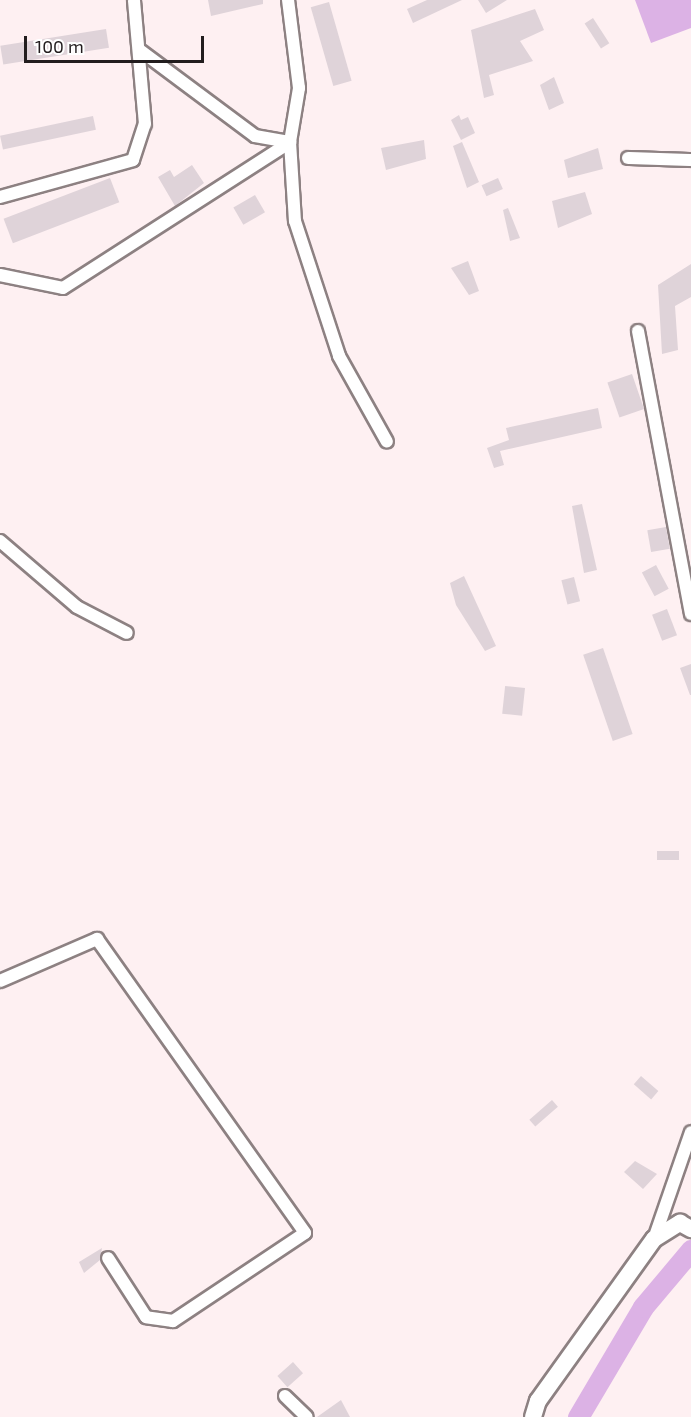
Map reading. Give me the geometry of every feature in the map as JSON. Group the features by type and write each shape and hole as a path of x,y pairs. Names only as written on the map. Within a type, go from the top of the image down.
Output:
{"street":[{"path":"0,197 133,160 146,124 141,51 134,0"},
{"path":"288,0 299,88 290,142 295,221 339,356 387,442"},
{"path":"141,51 255,136 290,142"},
{"path":"0,275 63,288 290,142"},
{"path":"628,158 691,160"},
{"path":"638,331 691,614"},
{"path":"0,541 78,607 127,633"},
{"path":"0,981 97,939 305,1233 173,1321 146,1317 108,1258"},
{"path":"533,1417 538,1401 654,1239 691,1132"},
{"path":"654,1239 680,1223 691,1229"},
{"path":"285,1396 307,1417"}],"shaded area":[{"path":"635,0 691,0 691,28 651,43"}],"building":[{"path":"208,0 263,0 263,4 211,16"},
{"path":"427,0 462,0 413,23 407,9"},
{"path":"478,0 507,0 486,13"},
{"path":"329,2 352,81 333,86 311,7"},
{"path":"535,9 544,30 520,41 533,61 489,75 494,95 484,98 471,30"},
{"path":"593,18 609,43 601,49 585,23"},
{"path":"106,29 109,48 3,65 0,46"},
{"path":"554,77 564,103 549,110 540,85"},
{"path":"459,115 461,120 468,117 475,133 461,140 451,120"},
{"path":"93,116 96,130 3,149 0,136"},
{"path":"424,140 426,159 386,170 381,148"},
{"path":"462,142 479,182 467,188 453,146"},
{"path":"598,148 603,169 568,178 564,160"},
{"path":"192,165 204,183 175,206 158,177 170,170 174,177"},
{"path":"110,178 119,202 13,243 4,219"},
{"path":"498,178 503,189 486,196 482,185"},
{"path":"585,192 592,214 558,228 552,201"},
{"path":"255,195 265,212 243,225 233,208"},
{"path":"508,208 520,238 510,241 503,210"},
{"path":"468,261 479,291 469,295 451,268"},
{"path":"691,264 691,297 675,306 678,350 662,354 658,285"},
{"path":"632,374 644,409 619,417 607,382"},
{"path":"598,408 602,428 500,451 504,465 494,468 487,448 509,440 506,428"},
{"path":"582,504 597,570 584,573 572,506"},
{"path":"666,527 670,549 651,552 647,530"},
{"path":"656,565 669,589 655,596 642,573"},
{"path":"464,576 496,646 485,651 456,605 450,583"},
{"path":"574,577 580,601 567,604 561,580"},
{"path":"667,609 677,635 662,641 652,615"},
{"path":"603,648 633,734 613,741 583,655"},
{"path":"691,664 691,695 690,695 680,668"},
{"path":"505,686 525,688 522,716 502,714"},
{"path":"657,851 679,851 679,860 657,860"},
{"path":"641,1076 658,1091 651,1099 634,1084"},
{"path":"552,1100 558,1107 535,1126 529,1120"},
{"path":"635,1161 657,1174 643,1189 624,1172"},
{"path":"102,1248 100,1260 84,1273 79,1262"},
{"path":"293,1362 303,1373 287,1387 277,1376"},
{"path":"341,1400 350,1417 317,1417"}],"waterway":[{"path":"578,1417 643,1307 691,1250"}]}
